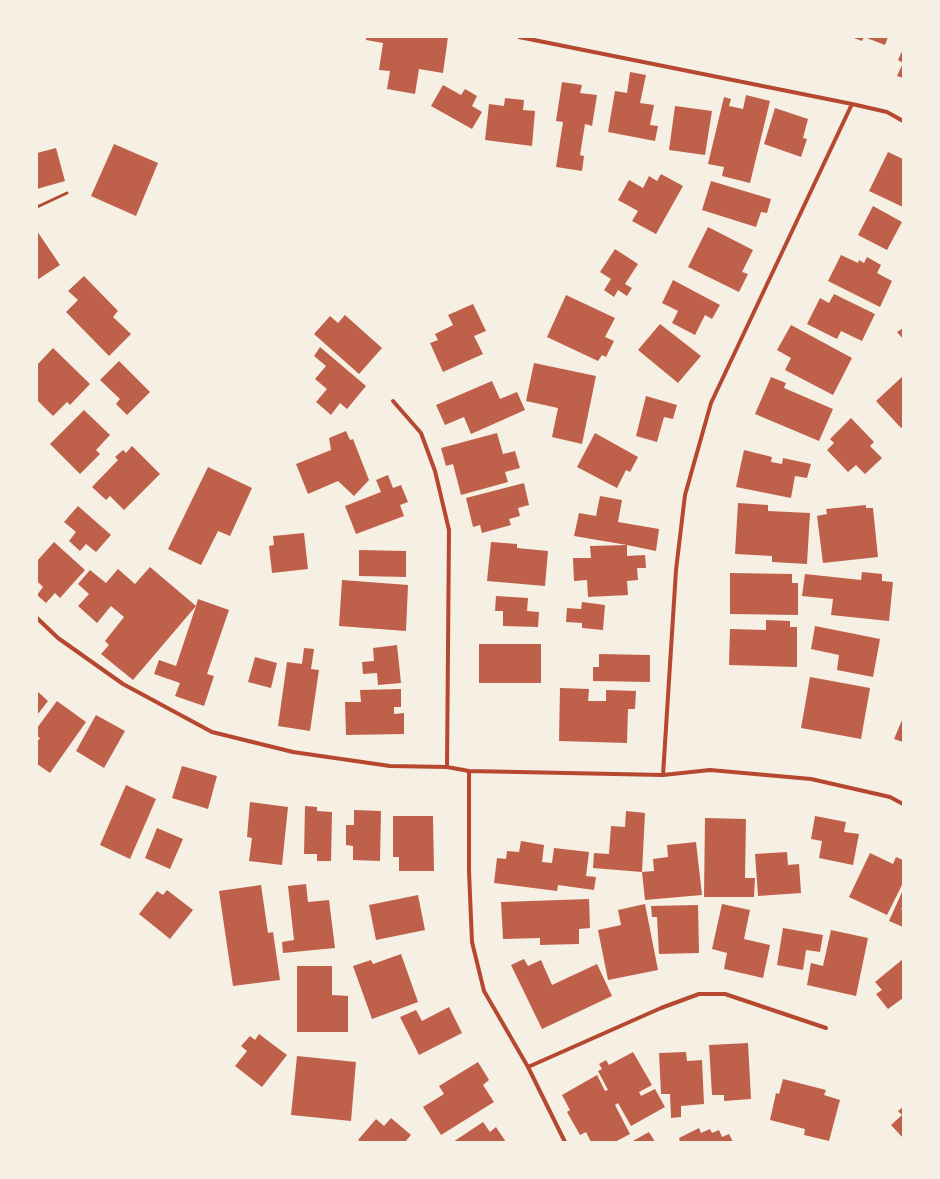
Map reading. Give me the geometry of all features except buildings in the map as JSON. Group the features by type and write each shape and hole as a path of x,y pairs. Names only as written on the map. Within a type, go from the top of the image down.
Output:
{"street":[{"path":"519,37 852,104 887,112 903,121"},
{"path":"663,775 676,570 685,495 714,396 852,104"},
{"path":"393,401 421,433 435,471 449,530 447,767"},
{"path":"37,618 58,638 123,684 212,732 294,752 390,766 447,767 469,771 663,775 710,770 811,779 890,797 903,804"},
{"path":"469,771 469,871 472,942 484,991 528,1067 565,1142"},
{"path":"528,1067 661,1008 699,994 725,994 826,1028"}],"lane":[{"path":"37,207 67,193"}]}
